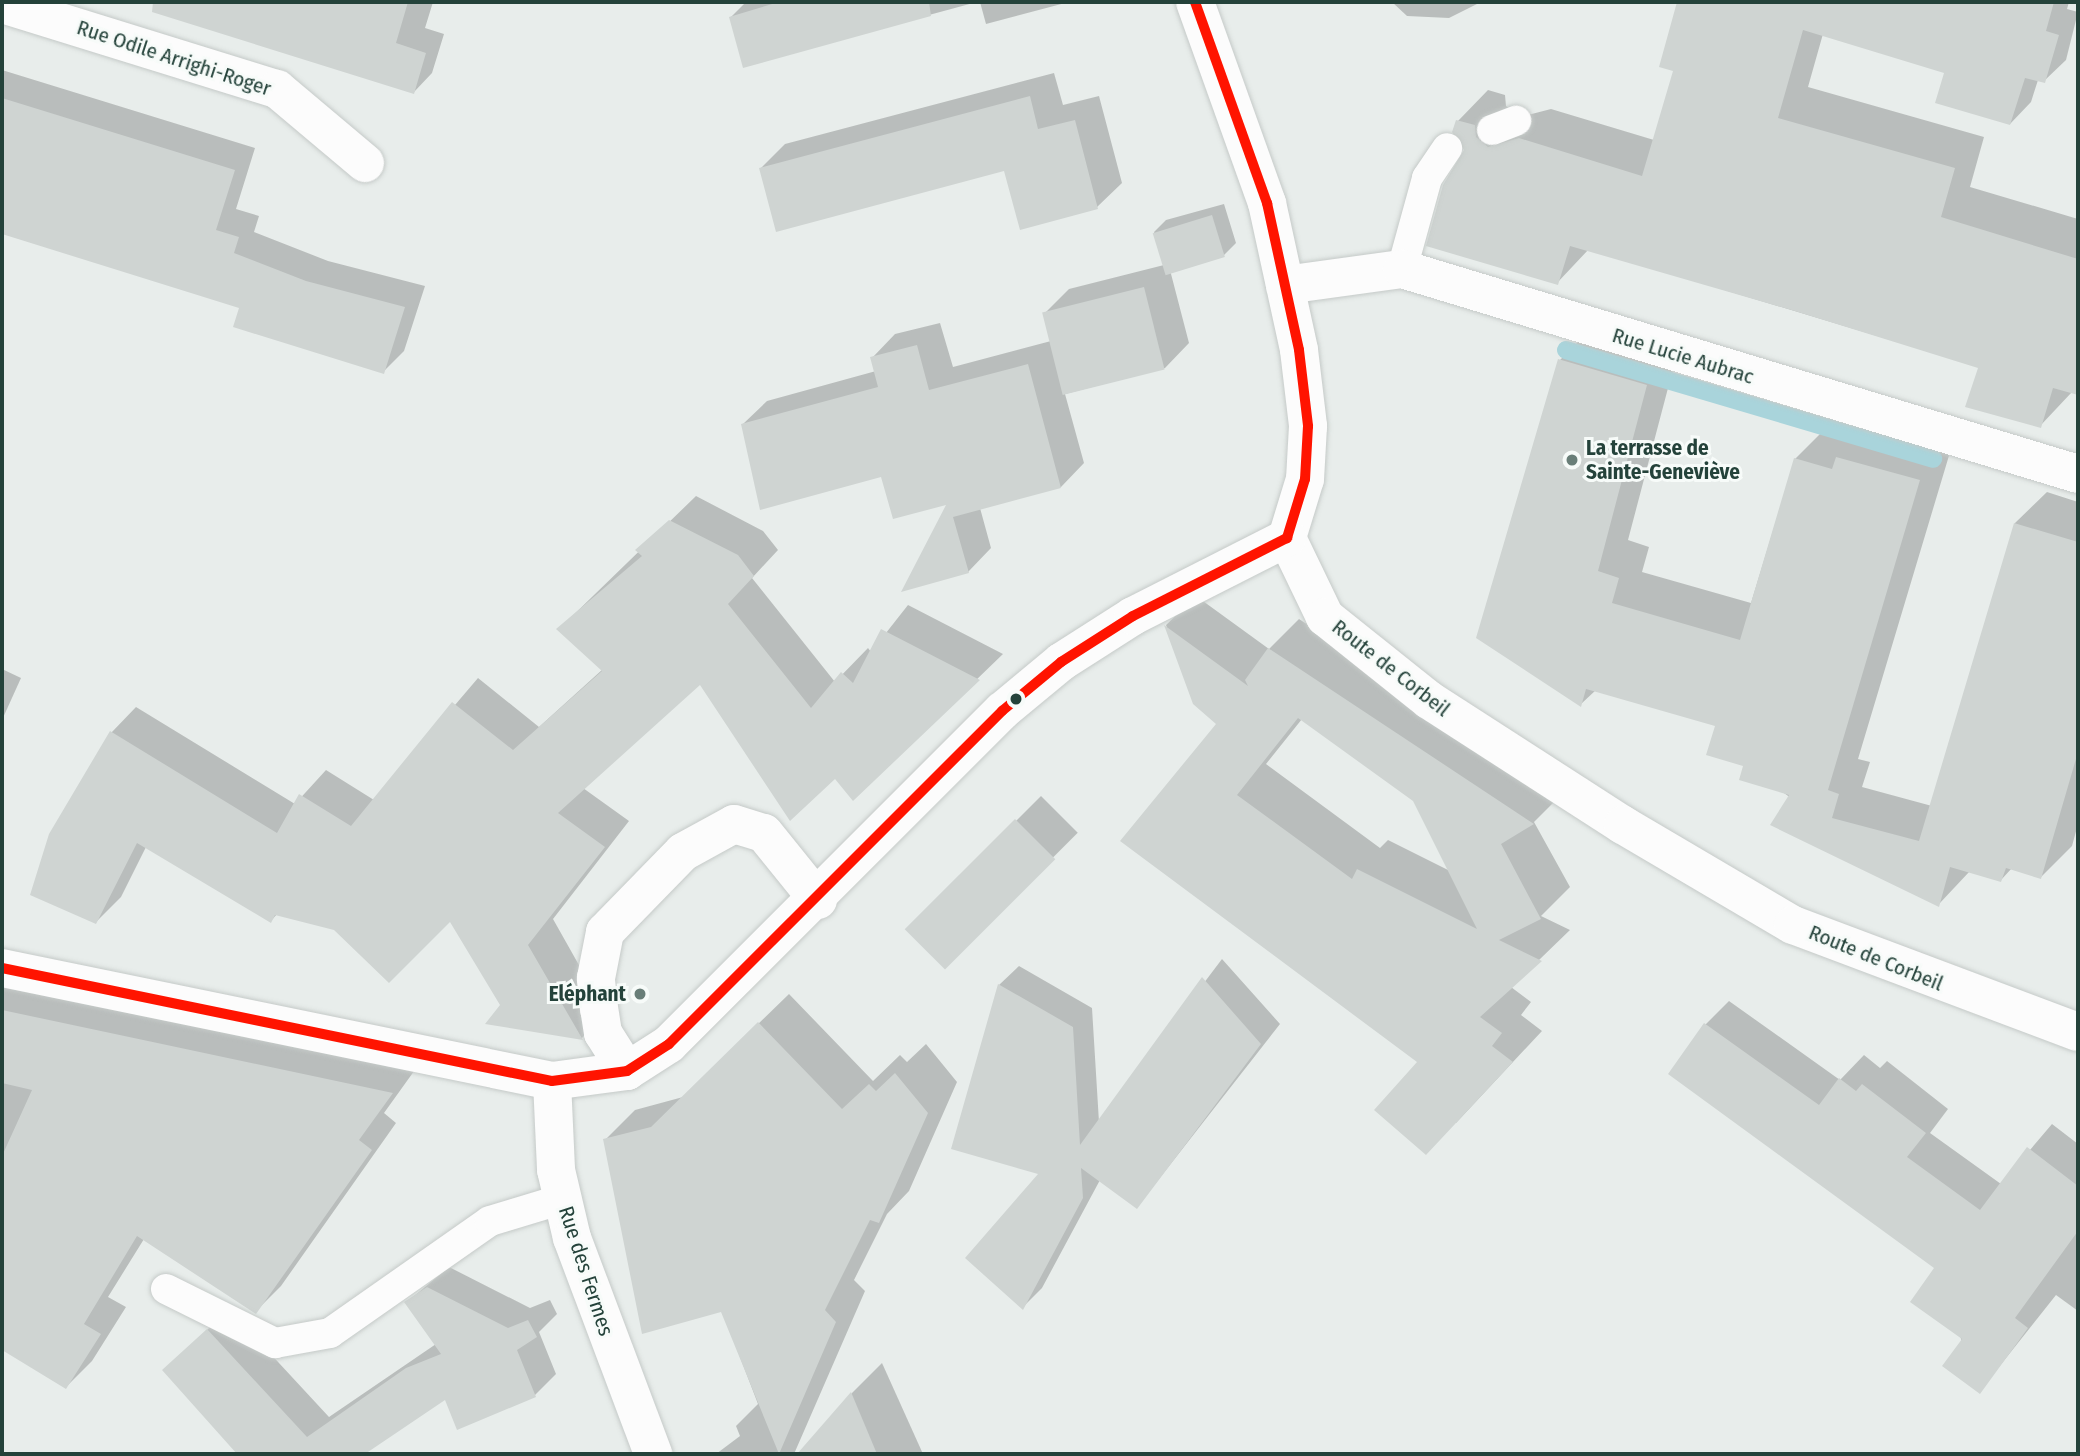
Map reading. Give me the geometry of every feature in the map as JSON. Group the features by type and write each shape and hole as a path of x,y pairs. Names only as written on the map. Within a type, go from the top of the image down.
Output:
{"street":[{"path":"2,968 552,1081 627,1071 669,1044 818,900 1002,711 1061,662 1133,616 1287,538 1305,479 1308,426 1285,285 1267,203 1195,2"},
{"name":"Rue Odile Arrighi-Roger","path":"2,4 276,89 365,163"},
{"name":"Rue Lucie Aubrac","path":"1285,285 1402,269 1454,288 2078,474"},
{"name":"Route de Corbeil","path":"1287,538 1325,617 1429,700 1623,825 1793,925 2078,1032"},
{"path":"627,1071 603,1033 599,1009 596,978 605,932 683,852 734,824 764,833 818,900"},
{"name":"Rue des Fermes","path":"552,1081 563,1199 600,1319 653,1454"}],"lane":[{"path":"1402,269 1427,178 1447,148"},
{"path":"166,1289 275,1343 330,1333 490,1221 563,1199"}],"building":[{"path":"153,2 408,2 396,43 426,53 414,94 152,12"},
{"path":"779,2 929,2 931,16 743,68 729,17"},
{"path":"1677,2 2054,2 2046,31 2059,35 2045,83 2025,78 2010,125 1935,103 1944,73 1803,30 1778,118 1955,168 1941,217 2078,259 2078,395 2053,388 2041,428 1965,407 1978,368 1795,311 1570,246 1558,285 1426,246 1443,185 1464,150 1452,132 1456,120 1475,125 1476,137 1488,147 1519,138 1642,176 1673,71 1659,67"},
{"path":"1030,96 1038,129 1075,120 1098,209 1020,230 1004,171 776,232 759,168"},
{"path":"2,98 235,170 216,230 239,237 234,253 306,281 405,307 384,374 233,327 239,308 2,234"},
{"path":"1212,215 1225,257 1166,275 1153,233"},
{"path":"1144,287 1165,369 1063,395 1042,312"},
{"path":"917,345 929,390 1028,364 1061,488 953,517 969,573 901,592 946,505 893,519 881,477 760,510 741,424 878,387 870,357"},
{"path":"1558,359 1647,385 1598,571 1619,578 1612,603 1740,640 1794,458 1832,469 1836,457 1920,480 1828,790 1839,794 1832,818 1919,841 2014,523 2078,542 2078,752 2041,879 2006,868 2001,882 1950,867 1939,907 1770,825 1789,795 1739,780 1743,766 1706,755 1715,726 1586,689 1581,707 1476,638"},
{"path":"669,520 738,555 754,576 728,604 811,708 841,672 853,683 881,629 980,680 853,801 835,779 790,821 700,685 558,813 605,847 528,945 583,1040 485,1024 500,1005 450,922 389,983 334,930 275,915 271,923 137,843 96,924 30,895 49,834 110,731 277,833 299,794 351,826 452,702 513,750 602,671 556,629 642,556 635,550"},
{"path":"1164,625 1248,686 1245,680 1268,648 1534,824 1501,844 1541,919 1499,940 1542,961 1480,1017 1502,1033 1492,1046 1513,1062 1426,1155 1374,1110 1417,1062 1120,841 1216,724 1193,704","holes":["1298,718 1413,801 1477,929 1357,869 1352,879 1237,795"]},
{"path":"1015,819 1055,859 945,970 905,929"},
{"path":"1202,977 1261,1044 1137,1209 1081,1168 1083,1198 1023,1310 965,1258 1038,1174 951,1149 998,984 1073,1027 1080,1145"},
{"path":"2,1010 393,1093 359,1140 372,1150 256,1314 137,1236 84,1324 101,1334 66,1389 2,1350 2,1156 32,1090 2,1083"},
{"path":"758,1022 842,1109 869,1084 876,1091 895,1073 928,1113 879,1223 870,1220 825,1310 836,1322 779,1454 721,1312 642,1334 603,1139 651,1127"},
{"path":"1704,1023 1819,1105 1839,1078 1856,1091 1862,1084 1926,1133 1907,1157 1980,1210 2027,1147 2078,1186 2078,1231 2015,1318 2028,1328 1980,1394 1942,1366 1962,1339 1910,1302 1934,1268 1668,1074"},
{"path":"427,1287 508,1328 528,1320 537,1337 517,1350 536,1397 457,1430 445,1400 365,1454 237,1454 162,1370 207,1329 307,1437 406,1368 441,1354 404,1302"},
{"path":"851,1392 877,1454 797,1454"}],"waterway":[{"path":"1566,350 1933,459"}],"transit line":[{"path":"1195,2 1267,203 1299,350 1308,426 1305,479 1287,538"},
{"path":"2,968 552,1081 627,1071 669,1044 1002,711 1061,662 1133,616 1287,538"}],"place":[{"name":"La terrasse de Sainte-Geneviève","path":"1572,460"},
{"name":"Eléphant","path":"640,994"}]}
